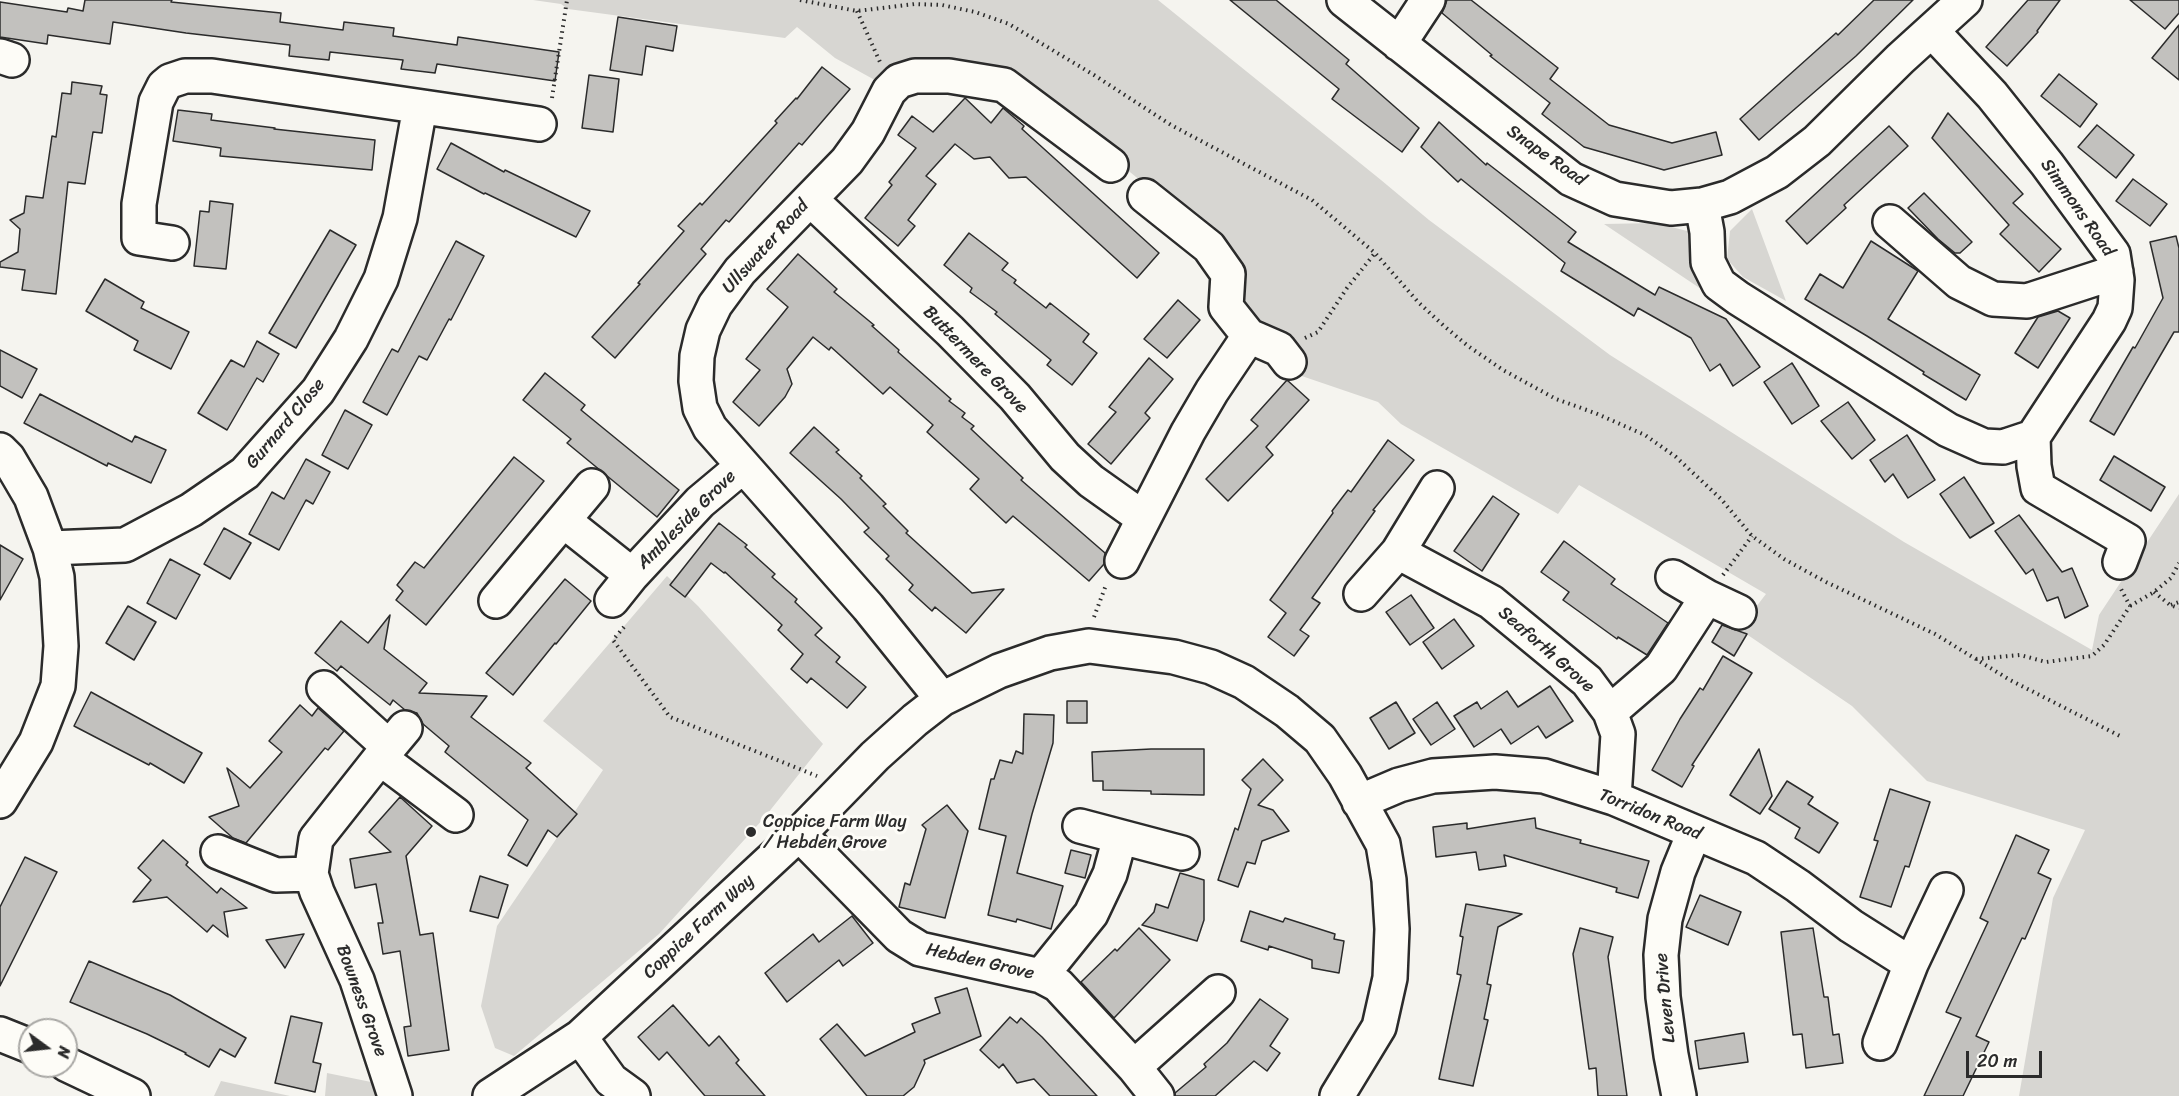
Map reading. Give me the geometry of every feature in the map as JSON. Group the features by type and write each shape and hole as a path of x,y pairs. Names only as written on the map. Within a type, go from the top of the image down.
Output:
{"street":[{"name":"Snape Road","path":"1344,0 1571,179 1615,199 1671,208 1702,205 1730,197 1778,172 1817,141 1963,0"},
{"path":"1399,44 1428,0"},
{"name":"Simmons Road","path":"1932,31 1992,95 2047,164 2113,254 2116,272 2115,308 2109,321 2033,437"},
{"path":"172,243 138,238 139,204 156,102 164,86 170,81 185,76 212,76 539,124"},
{"path":"899,81 915,76 949,76 1004,85 1112,165"},
{"name":"Ullswater Road","path":"899,81 889,91 868,132 847,161 740,271 715,304 703,330 696,364 696,381 700,408 710,428 868,607 942,699"},
{"name":"Gurnard Close","path":"50,548 125,545 191,510 245,473 318,391 351,339 381,279 400,218 420,107"},
{"path":"1145,196 1209,247 1228,274 1226,307 1249,336 1284,355"},
{"name":"Buttermere Grove","path":"810,199 957,339 1015,398 1065,457 1091,481 1143,518"},
{"path":"1702,205 1707,232 1708,262 1719,284 1948,430 1984,446 2003,447 2033,437 2034,466 2038,488 2128,541 2120,562"},
{"path":"1890,222 1959,282 1993,299 2027,301 2116,272"},
{"path":"1122,561 1212,391 1249,336"},
{"path":"0,450 8,458 32,497 50,548 57,577 61,645 58,686 36,742 0,801"},
{"name":"Ambleside Grove","path":"564,521 622,588 700,502 743,466"},
{"path":"496,601 592,486"},
{"path":"1361,594 1398,552 1437,488"},
{"name":"Seaforth Grove","path":"1398,552 1491,603 1587,681 1610,712 1618,734 1614,798"},
{"path":"1673,577 1739,612"},
{"path":"1610,712 1661,668 1707,597"},
{"name":"Coppice Farm Way","path":"490,1096 580,1037 799,834 875,756 942,699 999,671 1050,653 1089,646 1174,657 1210,667 1244,682 1287,711 1320,739 1345,775 1383,844 1389,880 1392,929 1390,978 1378,1027 1337,1096"},
{"path":"324,688 391,744 456,815"},
{"name":"Bowness Grove","path":"391,744 316,839 311,874 316,892 357,980 395,1096"},
{"name":"Torridon Road","path":"1359,802 1399,785 1432,776 1495,772 1544,776 1614,798 1756,858 1798,885 1851,926 1911,964"},
{"path":"1080,826 1182,853"},
{"name":"Leven Drive","path":"1679,1096 1663,997 1661,955 1665,919 1678,872 1694,833"},
{"name":"Hebden Grove","path":"799,834 899,936 920,949 1041,976 1058,986 1134,1067 1157,1096"},
{"path":"1041,976 1091,914 1110,874 1120,837"},
{"path":"218,852 276,874 311,874"},
{"path":"1880,1043 1911,964 1946,890"},
{"path":"1134,1067 1218,992"},
{"path":"0,1034 18,1041"},
{"path":"580,1037 611,1080 633,1096"},
{"path":"78,1070 133,1096"}],"path":[{"path":"539,124 548,125 567,0"},
{"path":"800,0 857,11 915,4 942,5 975,12 1009,24 1095,75 1171,125 1312,200 1375,253 1418,302 1468,346 1503,370 1556,399 1645,435 1676,457 1721,499 1752,536 1801,568 1935,634 2010,680 2120,736"},
{"path":"857,11 883,68 899,81"},
{"path":"1284,355 1318,333 1347,288 1375,253"},
{"path":"1707,597 1752,536"},
{"path":"1089,646 1095,611 1115,565 1119,567 1122,561"},
{"path":"2120,562 2120,587 2130,606"},
{"path":"1976,659 2020,655 2046,662 2092,656 2104,645 2130,606 2154,592 2171,578 2179,563"},
{"path":"622,588 607,607 627,623 613,640 670,717 816,775 833,798"},
{"path":"2154,592 2170,605 2179,608"},
{"path":"2170,605 2179,602"}],"shaded area":[{"path":"533,0 1158,0 1429,220 1610,355 1904,542 2092,650 2099,615 2179,494 2179,1096 2019,1096 2053,898 2085,830 1927,781 1852,706 1739,629 1766,594 1579,485 1558,514 1401,424 1378,402 1290,372 1245,316 1218,244 1114,159 1000,73 882,84 835,58 797,27 785,38 568,9 561,4"},
{"path":"1752,209 1786,301 1743,277 1727,259 1730,231"},
{"path":"1656,223 1691,232 1713,297 1604,224"},
{"path":"667,576 698,606 823,744 764,818 659,934 514,1056 495,1048 481,1006 497,926 603,770 543,721"},
{"path":"327,1073 376,1083 375,1096 325,1096"},
{"path":"221,1081 290,1096 214,1096"}],"building":[{"path":"85,0 172,0 171,2 281,13 280,22 343,30 344,22 394,28 393,36 457,45 458,37 559,52 555,81 437,64 435,73 401,69 403,60 330,52 329,60 289,56 290,45 113,22 110,44 48,35 47,44 0,37 0,2 67,12 68,8 83,11"},
{"path":"1230,0 1276,0 1349,60 1346,64 1419,128 1402,152 1332,99 1339,89"},
{"path":"1447,0 1471,0 1558,68 1550,79 1609,125 1672,143 1716,132 1722,155 1664,170 1584,147 1542,114 1550,103 1490,56 1492,55 1442,13"},
{"path":"1874,0 1913,0 1856,56 1759,140 1740,119 1836,33 1838,35"},
{"path":"2028,0 2060,0 2038,32 2007,66 1986,47"},
{"path":"2130,0 2179,0 2179,13 2165,29"},
{"path":"618,17 677,26 673,51 646,46 642,75 610,70"},
{"path":"2179,25 2179,80 2152,58"},
{"path":"822,67 850,89 802,145 799,143 729,222 726,220 701,249 706,254 615,358 592,337 684,231 678,226 700,203 702,205 777,123 775,121 797,99"},
{"path":"2059,74 2097,104 2080,127 2041,96"},
{"path":"589,75 619,79 613,132 582,128"},
{"path":"72,82 102,86 100,94 107,95 102,133 93,132 85,184 68,182 56,294 22,290 25,270 0,267 0,262 18,252 20,229 10,220 24,213 26,196 43,198 52,136 56,137 62,93 71,94"},
{"path":"965,98 991,123 1003,108 1024,126 1022,129 1159,253 1137,278 1026,177 1009,178 990,157 974,159 955,144 926,176 936,184 908,220 915,226 898,246 865,218 892,185 889,182 916,148 898,135 912,116 933,132"},
{"path":"178,110 212,114 211,120 375,140 372,170 220,156 221,148 173,141"},
{"path":"1948,113 2023,194 2013,203 2061,249 2039,272 2000,234 2009,225 1932,138"},
{"path":"1439,122 1486,165 1487,163 1576,232 1568,242 1655,295 1659,287 1726,319 1760,367 1733,386 1720,364 1710,371 1691,338 1638,308 1634,316 1561,271 1565,263 1461,179 1458,182 1421,147"},
{"path":"2097,125 2134,155 2116,178 2078,147"},
{"path":"1889,126 1908,146 1844,205 1846,208 1807,244 1786,221"},
{"path":"451,143 504,172 505,170 590,211 576,237 484,194 437,169"},
{"path":"2133,179 2167,204 2150,226 2116,201"},
{"path":"1924,193 1972,242 1960,253 1955,253 1938,239 1908,208"},
{"path":"210,201 233,204 226,269 194,266 200,211 209,212"},
{"path":"330,230 356,245 296,348 269,333"},
{"path":"969,233 1008,263 1002,270 1016,280 1014,283 1046,308 1050,303 1089,334 1083,342 1097,353 1072,385 1047,365 1051,360 995,314 997,312 970,292 972,288 944,265"},
{"path":"2176,236 2179,248 2179,332 2174,332 2114,435 2090,421 2163,298 2150,242"},
{"path":"456,241 484,256 451,320 449,319 427,360 419,356 387,415 363,402 392,349 398,352"},
{"path":"1871,241 1918,271 1888,319 1980,375 1966,400 1805,299 1820,274 1843,288"},
{"path":"798,254 837,289 834,292 874,325 872,326 899,350 898,352 951,399 949,401 965,413 962,417 974,426 971,429 1023,478 1021,480 1105,553 1104,564 1089,581 1013,516 1006,523 970,489 979,479 927,432 933,425 890,387 883,394 831,347 829,350 813,337 787,369 792,384 785,397 759,426 733,402 760,370 746,359 788,307 767,289"},
{"path":"105,279 144,302 141,308 189,332 171,369 134,350 138,341 86,311"},
{"path":"1178,300 1200,320 1167,358 1144,339"},
{"path":"2058,311 2070,318 2038,368 2015,353 2038,317"},
{"path":"257,341 279,354 263,382 257,378 227,430 198,413 231,360 244,367"},
{"path":"0,350 37,369 22,398 0,386"},
{"path":"1149,358 1173,379 1145,413 1150,418 1111,464 1088,444 1116,412 1109,407"},
{"path":"1792,363 1819,406 1792,424 1764,382"},
{"path":"545,373 585,405 581,410 679,490 657,517 567,443 571,439 523,400"},
{"path":"1287,380 1309,400 1266,447 1273,455 1228,501 1206,479 1258,426 1251,420"},
{"path":"40,394 132,442 135,436 166,450 151,483 108,463 107,466 24,423"},
{"path":"1848,402 1875,440 1852,459 1821,421"},
{"path":"345,410 372,425 348,469 322,455"},
{"path":"814,427 862,476 860,478 886,504 883,506 908,531 906,533 972,593 1004,589 966,633 935,607 932,611 909,590 913,585 886,559 889,556 864,532 869,528 790,453"},
{"path":"1907,435 1935,480 1908,498 1893,474 1885,482 1870,460"},
{"path":"1388,440 1414,460 1373,510 1375,511 1312,598 1320,603 1300,630 1309,636 1294,656 1268,637 1286,613 1270,600 1333,513 1332,511 1348,490 1351,492"},
{"path":"2114,456 2165,487 2151,511 2100,480"},
{"path":"514,457 544,481 426,625 396,600 403,591 397,585 415,562 424,568"},
{"path":"306,459 330,472 313,504 306,500 279,550 249,534 272,492 284,499"},
{"path":"1964,477 1994,523 1970,538 1940,494"},
{"path":"1493,496 1519,514 1482,571 1454,551"},
{"path":"2019,515 2062,572 2072,568 2088,606 2065,618 2058,597 2047,601 2033,569 2026,574 1995,531"},
{"path":"719,523 747,545 745,547 775,574 772,577 797,599 795,602 822,628 815,635 840,657 836,662 866,687 847,708 811,678 807,683 791,669 803,654 778,630 782,625 725,572 711,563 685,597 670,585"},
{"path":"224,528 251,543 230,579 204,564"},
{"path":"1564,541 1615,579 1611,584 1668,623 1647,655 1618,637 1617,639 1563,600 1569,592 1541,572"},
{"path":"0,545 23,559 0,600"},
{"path":"170,559 200,575 176,619 147,603"},
{"path":"565,579 591,601 513,695 486,673"},
{"path":"1411,595 1434,628 1410,645 1386,612"},
{"path":"128,606 156,622 134,660 106,643"},
{"path":"390,615 384,649 427,683 419,693 487,696 471,717 531,763 526,768 577,814 557,837 548,830 527,866 508,855 528,820 445,752 449,746 423,724 417,713 405,710 393,700 390,705 341,666 337,671 315,653 341,621 368,643"},
{"path":"1454,619 1474,646 1442,669 1423,642"},
{"path":"1722,625 1747,634 1734,656 1712,642"},
{"path":"1723,656 1752,673 1692,765 1694,766 1682,787 1652,770 1680,719 1700,688 1703,690"},
{"path":"1550,686 1573,721 1546,738 1538,726 1511,744 1501,729 1474,747 1454,716 1477,702 1481,709 1507,691 1518,707"},
{"path":"91,692 202,753 184,783 150,763 149,765 74,726"},
{"path":"1067,701 1087,701 1087,723 1067,723"},
{"path":"1396,702 1415,733 1389,749 1370,718"},
{"path":"1437,702 1455,729 1431,745 1413,719"},
{"path":"300,705 312,716 318,708 344,731 328,750 325,748 246,843 233,838 209,817 239,806 227,768 250,788 282,752 269,741"},
{"path":"1024,714 1054,715 1053,743 1017,873 1063,886 1051,929 1017,919 1016,922 988,915 1006,836 979,829 991,779 994,779 1000,760 1012,763 1016,751 1023,754"},
{"path":"1204,749 1204,795 1103,790 1103,781 1093,781 1092,752"},
{"path":"1759,749 1772,796 1760,814 1730,795"},
{"path":"1263,759 1283,780 1258,805 1273,810 1289,831 1262,841 1255,864 1247,862 1238,887 1218,880 1251,789 1242,780"},
{"path":"1787,781 1813,797 1808,804 1838,823 1819,853 1795,838 1800,828 1769,809"},
{"path":"1890,789 1930,802 1909,867 1905,866 1891,907 1860,897 1878,841 1874,840"},
{"path":"400,797 432,826 406,856 420,935 433,933 449,1050 408,1056 404,1027 411,1026 400,951 383,954 378,923 383,923 376,884 355,888 350,859 391,852 369,832"},
{"path":"947,805 968,831 945,918 899,907 905,883 910,885 926,829 922,825"},
{"path":"1535,818 1536,828 1581,840 1580,843 1649,861 1638,898 1616,892 1617,888 1504,855 1506,866 1479,870 1476,852 1436,857 1433,827 1467,823 1467,829"},
{"path":"2016,835 2049,850 2038,873 2051,879 2025,939 2022,938 1976,1036 1989,1042 1963,1096 1924,1096 1961,1018 1946,1012 1988,922 1980,918"},
{"path":"163,840 188,862 186,865 217,893 221,888 247,908 224,912 228,937 213,925 207,932 167,897 133,902 151,880 138,868"},
{"path":"1071,850 1091,855 1085,878 1065,873"},
{"path":"25,857 57,872 0,986 0,907"},
{"path":"1180,873 1204,880 1204,920 1197,941 1142,925 1154,912 1156,904 1168,908"},
{"path":"480,876 508,885 498,918 470,911"},
{"path":"1700,895 1741,912 1728,945 1686,927"},
{"path":"1466,904 1522,914 1498,927 1487,984 1491,985 1484,1019 1488,1020 1473,1086 1439,1079 1461,975 1457,974 1463,937 1460,936"},
{"path":"1250,911 1283,922 1285,918 1335,934 1334,939 1344,941 1339,973 1312,968 1312,960 1269,946 1268,950 1241,941"},
{"path":"852,916 873,943 843,966 839,960 787,1002 765,973 813,934 819,942"},
{"path":"1139,928 1170,960 1114,1018 1081,982 1115,949 1117,951"},
{"path":"1580,928 1613,937 1608,957 1627,1096 1598,1096 1596,1068 1589,1069 1573,954"},
{"path":"1813,928 1824,997 1828,997 1833,1035 1839,1034 1843,1063 1806,1068 1802,1034 1793,1035 1781,932"},
{"path":"304,934 285,968 266,940"},
{"path":"89,961 170,995 246,1038 235,1057 220,1049 209,1067 147,1034 70,1002"},
{"path":"967,988 981,1036 924,1060 925,1063 914,1087 903,1096 867,1096 820,1039 837,1024 865,1056 915,1032 912,1024 940,1013 935,998"},
{"path":"1260,999 1288,1019 1270,1046 1280,1053 1267,1071 1254,1061 1215,1096 1175,1096 1175,1093 1206,1067 1204,1064 1227,1043"},
{"path":"673,1005 709,1046 719,1036 739,1060 736,1063 765,1096 705,1096 667,1052 659,1060 638,1037"},
{"path":"291,1016 322,1023 313,1062 321,1064 315,1092 275,1083"},
{"path":"1010,1017 1017,1023 1021,1018 1042,1037 1097,1096 1050,1096 1034,1079 1017,1083 1003,1064 999,1068 980,1050"},
{"path":"1744,1033 1748,1062 1699,1069 1695,1041"}],"place":[{"name":"Coppice Farm Way / Hebden Grove","path":"751,832"}]}
